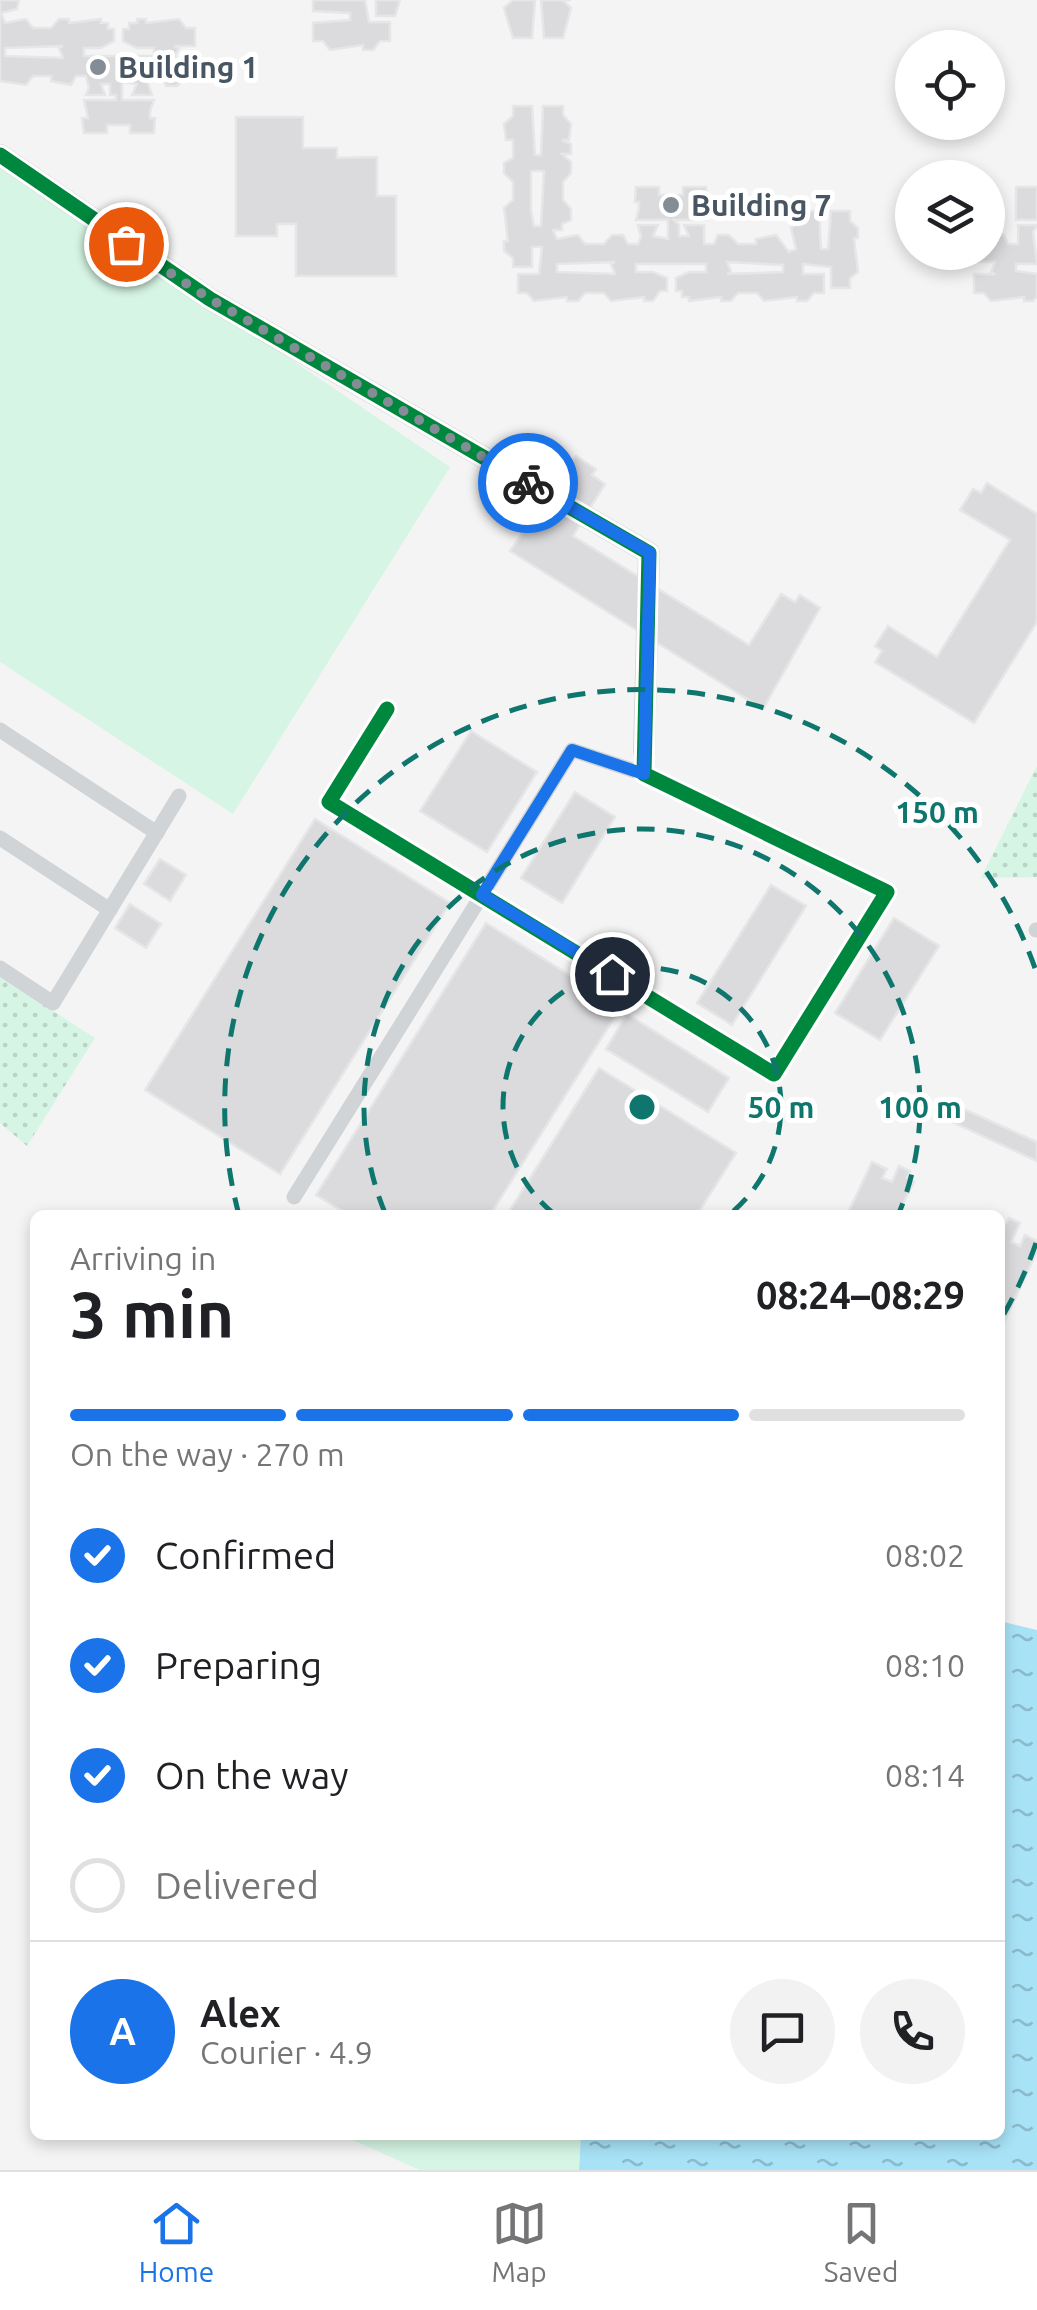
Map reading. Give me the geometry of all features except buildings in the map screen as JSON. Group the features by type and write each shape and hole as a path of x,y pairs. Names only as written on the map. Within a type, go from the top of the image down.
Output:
{"street":[{"path":"0,154 210,299 650,553 644,762"},
{"path":"294,1196 482,895 572,750 644,762 887,892 774,1074 482,895 329,802 387,709"},
{"path":"0,730 157,833"},
{"path":"0,968 53,1003 179,796"},
{"path":"0,838 110,910"}],"green space":[{"path":"0,162 450,467 233,814 0,662"},
{"path":"1037,766 1037,877 981,878"},
{"path":"0,977 95,1038 27,1146 0,1123"},
{"path":"352,2140 581,2140 579,2170 420,2170"}],"water":[{"path":"1005,1622 1037,1630 1037,2170 579,2170 581,2140 1005,2140"}],"cycle path":[{"path":"0,155 210,299 649,553 644,774 887,892 774,1074 329,802 387,709"}],"way so far":[{"path":"126,244 210,299 528,483"}],"place":[{"name":"Building 1","path":"98,67"},
{"name":"Building 7","path":"671,205"}],"route":[{"path":"528,483 650,553 644,774 572,750 482,895 612,974"}]}
